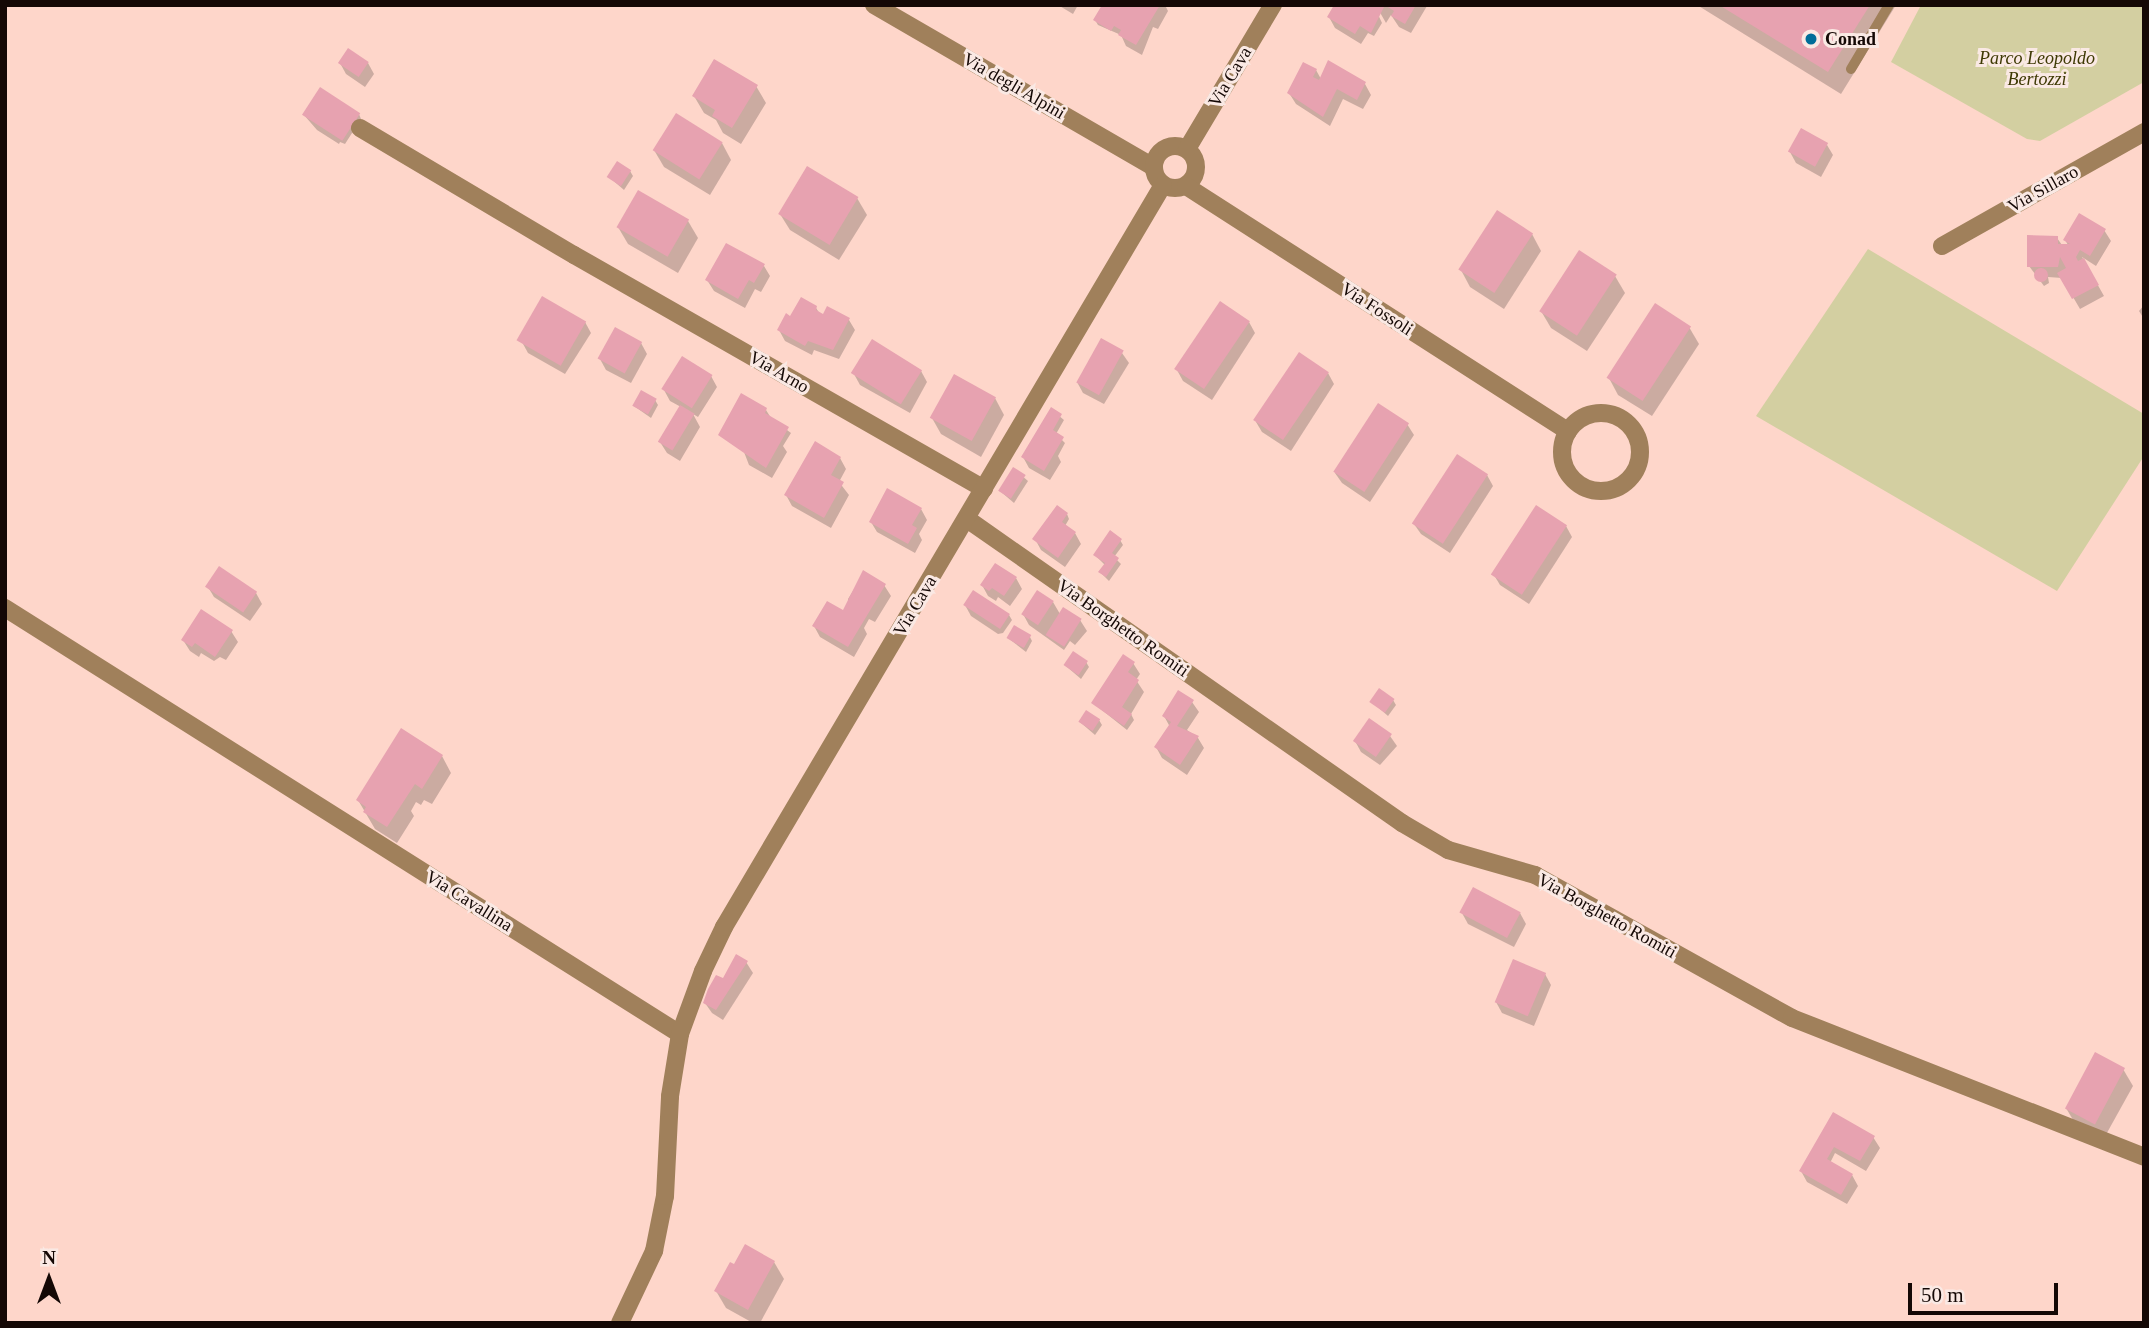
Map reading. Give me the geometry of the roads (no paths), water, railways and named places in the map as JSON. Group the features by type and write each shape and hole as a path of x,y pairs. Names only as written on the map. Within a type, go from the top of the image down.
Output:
{"street":[{"name":"Via degli Alpini","path":"874,5 1154,167"},
{"name":"Via Cava","path":"1187,149 1266,8"},
{"name":"Via Arno","path":"360,128 574,255 985,489"},
{"name":"Via Sillaro","path":"1942,246 2144,132"},
{"path":"1174,146 1187,149 1197,164 1195,177 1186,186 1174,189 1163,185 1154,167 1162,150 1174,146"},
{"name":"Via Cava","path":"680,1034 703,971 724,926 1163,185"},
{"name":"Via Fossoli","path":"1186,186 1568,431"},
{"path":"1596,413 1620,418 1638,438 1639,465 1632,477 1609,491 1596,492 1581,486 1566,470 1562,457 1568,431 1583,417 1596,413"},
{"name":"Via Borghetto Romiti","path":"967,519 1392,816 1448,850 1535,875 1792,1018 2144,1157"},
{"name":"Via Cavallina","path":"5,608 680,1034"},
{"path":"620,1323 654,1251 666,1196 670,1096 680,1034"}],"lane":[{"path":"1851,69 1889,5"}],"place":[{"name":"Conad","path":"1811,39"}],"park label":[{"name":"Parco Leopoldo Bertozzi","path":"2037,69"}]}
